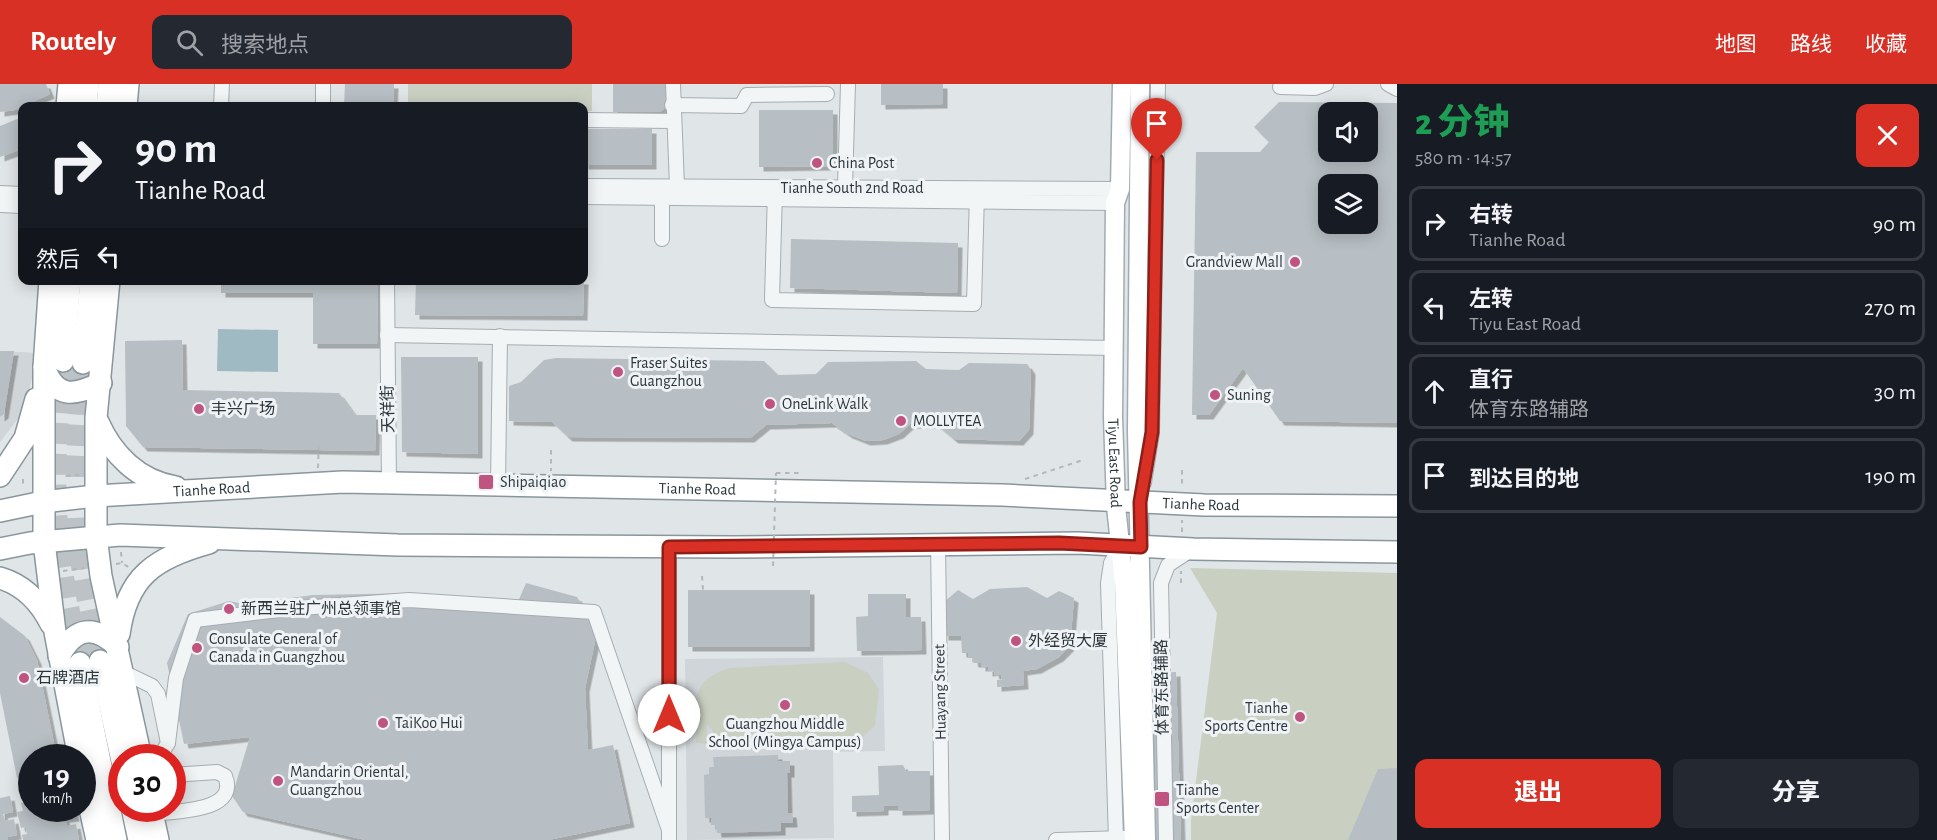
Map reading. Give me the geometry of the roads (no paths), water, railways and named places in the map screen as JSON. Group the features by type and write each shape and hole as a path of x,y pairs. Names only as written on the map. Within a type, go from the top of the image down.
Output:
{"highway":[{"path":"67,102 69,84"},
{"path":"86,102 88,84"},
{"path":"107,102 109,84"},
{"path":"126,102 128,84"},
{"path":"0,476 25,438 63,363 51,285"},
{"path":"70,285 63,363 43,502 44,542 55,632 76,744"},
{"path":"89,285 53,386 63,392 84,391 101,383"},
{"path":"110,285 96,418 96,536 101,576 138,744"},
{"path":"96,418 108,444 129,465 169,486 203,491"},
{"name":"Tianhe Road","path":"0,511 43,502 95,496 203,491 297,483 498,484 1002,495 1182,504 1397,506"},
{"path":"0,549 96,536 228,538 387,545 669,547 1059,543 1185,551 1397,552"},
{"path":"118,647 122,611 130,590 142,575 163,560 228,538"},
{"path":"0,578 23,589 35,599 55,632"},
{"path":"59,656 73,636 84,632 105,634 118,647"},
{"path":"108,785 90,662 117,744"},
{"path":"93,822 97,840"},
{"path":"113,822 116,840"},
{"path":"135,822 139,840"},
{"path":"154,822 158,840"}],"main road":[{"name":"Tiyu East Road","path":"1122,84 1113,417 1116,502 1131,546 1141,685 1132,839"},
{"name":"Tiyu East Road","path":"1132,839 1131,546 1140,502 1137,431 1140,84"}],"street":[{"path":"221,102 222,84"},
{"path":"323,84 323,102"},
{"path":"673,84 672,105 677,186"},
{"path":"845,188 848,84"},
{"path":"1140,502 1152,432 1158,84"},
{"path":"1280,87 1315,88 1326,84"},
{"path":"1388,84 1397,89"},
{"path":"672,105 741,106 747,95 758,90 826,94"},
{"path":"588,120 673,121"},
{"name":"Tianhe South 2nd Road","path":"588,186 662,192 1118,196"},
{"name":"Tianhe South 2nd Road","path":"588,197 662,192 677,186 775,193 845,188 977,195"},
{"path":"662,192 662,239"},
{"path":"0,193 18,194"},
{"path":"775,193 772,300 974,304 977,195"},
{"path":"0,205 18,206"},
{"name":"天祥街","path":"387,285 389,483"},
{"path":"387,335 1114,348"},
{"path":"498,484 500,336"},
{"name":"Huayang Street","path":"938,544 942,840"},
{"path":"669,547 669,835"},
{"name":"体育东路辅路","path":"1166,839 1161,583 1168,566 1185,551"},
{"path":"168,743 176,678 195,620 287,609 409,600 594,612 669,835"},
{"path":"1141,685 1161,646"},
{"path":"123,672 152,686 158,694 168,743"},
{"path":"186,774 217,772 225,776 229,785 227,795 218,803 186,807"},
{"path":"1056,840 1166,839"}],"water":[{"path":"218,329 278,330 278,372 217,371"}],"tunnel":[{"path":"63,361 56,478 58,537 80,663"},
{"path":"83,363 77,461 78,538 100,661"}],"place":[{"name":"China Post","path":"817,163"},
{"name":"Grandview Mall","path":"1295,262"},
{"name":"Fraser Suites Guangzhou","path":"618,372"},
{"name":"Suning","path":"1215,395"},
{"name":"OneLink Walk","path":"770,404"},
{"name":"丰兴广场","path":"199,409"},
{"name":"MOLLYTEA","path":"901,421"},
{"name":"Shipaiqiao","path":"486,482"},
{"name":"新西兰驻广州总领事馆","path":"229,609"},
{"name":"外经贸大厦","path":"1016,641"},
{"name":"Consulate General of Canada in Guangzhou","path":"197,648"},
{"name":"石牌酒店","path":"24,678"},
{"name":"Guangzhou Middle School (Mingya Campus)","path":"785,705"},
{"name":"Tianhe Sports Centre","path":"1300,717"},
{"name":"TaiKoo Hui","path":"383,723"},
{"name":"Mandarin Oriental, Guangzhou","path":"278,781"},
{"name":"Tianhe Sports Center","path":"1162,799"}]}
